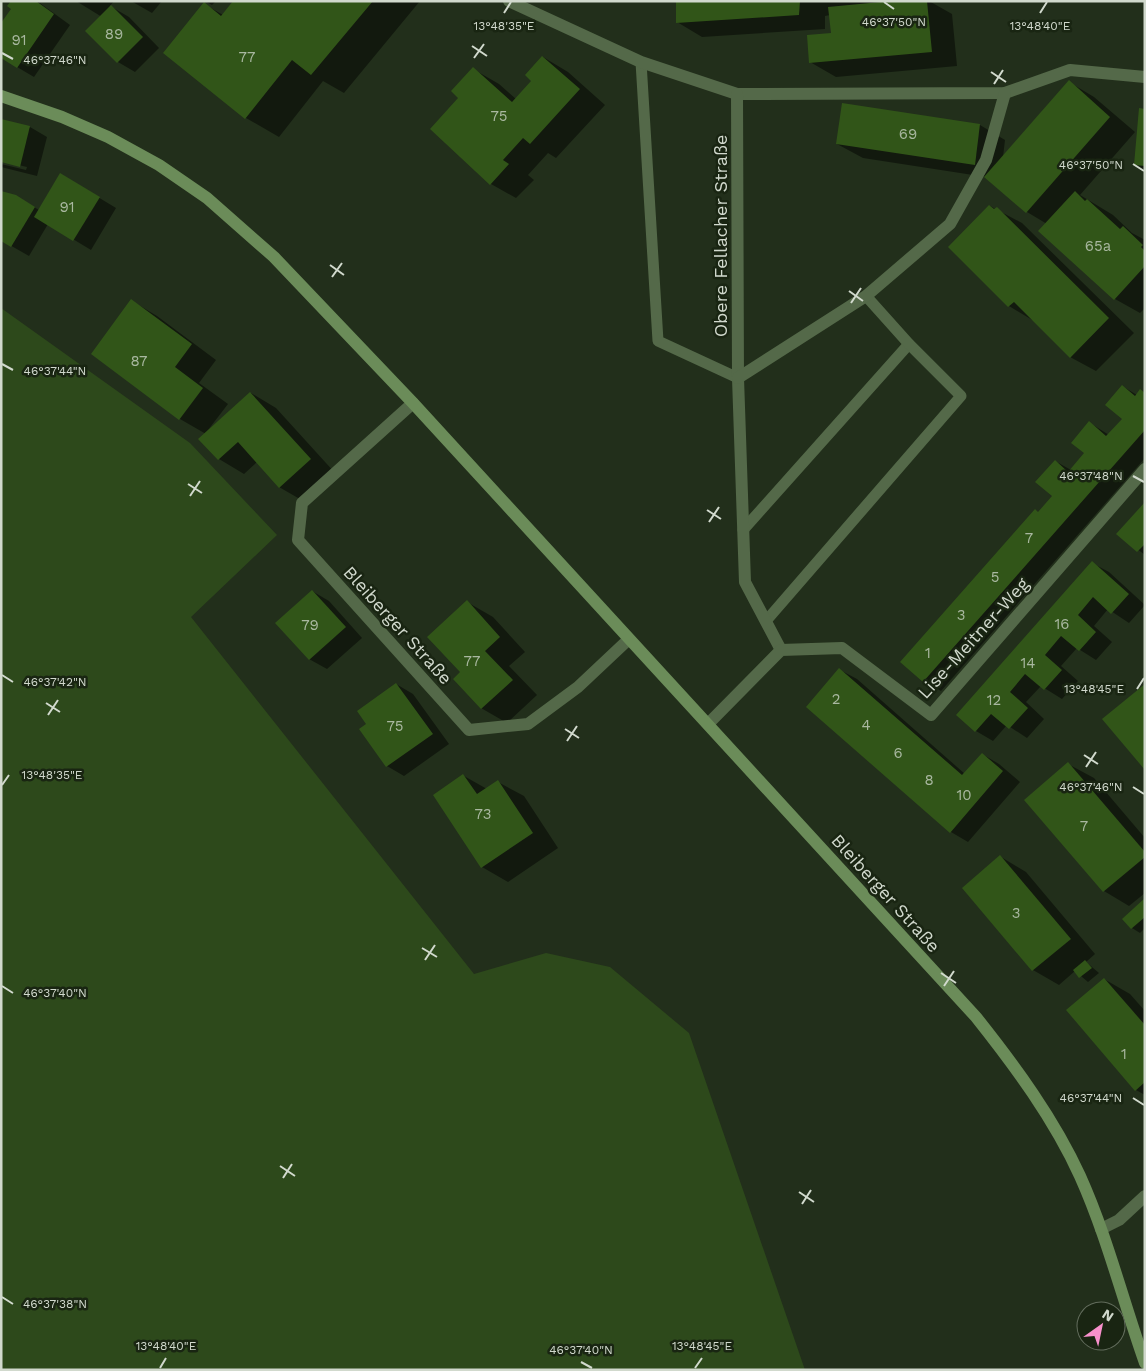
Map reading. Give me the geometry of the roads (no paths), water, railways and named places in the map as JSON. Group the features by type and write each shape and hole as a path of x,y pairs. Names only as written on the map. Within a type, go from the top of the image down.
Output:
{"main road":[{"name":"Bleiberger Straße","path":"1,96 62,117 108,137 159,165 207,198 274,257 413,403 962,1003 1002,1050 1050,1122 1071,1160 1101,1229 1145,1363"}],"street":[{"path":"509,1 641,62 736,94 1005,93 1070,70 1145,77"},
{"path":"738,378 866,296 950,224 986,160 1005,93"},
{"name":"Obere Fellacher Straße","path":"736,94 738,378 745,582 781,650"},
{"name":"Bleiberger Straße","path":"413,403 302,503 298,540 469,730 528,724 578,687 629,640"},
{"name":"Lise-Meitner-Weg","path":"781,650 842,648 931,714 1145,469"},
{"path":"708,724 781,650"},
{"path":"1101,1229 1119,1220 1145,1196"}],"lane":[{"path":"641,62 658,341 738,378"},
{"path":"766,621 961,396 909,344 866,296"},
{"path":"743,530 909,344"}]}
